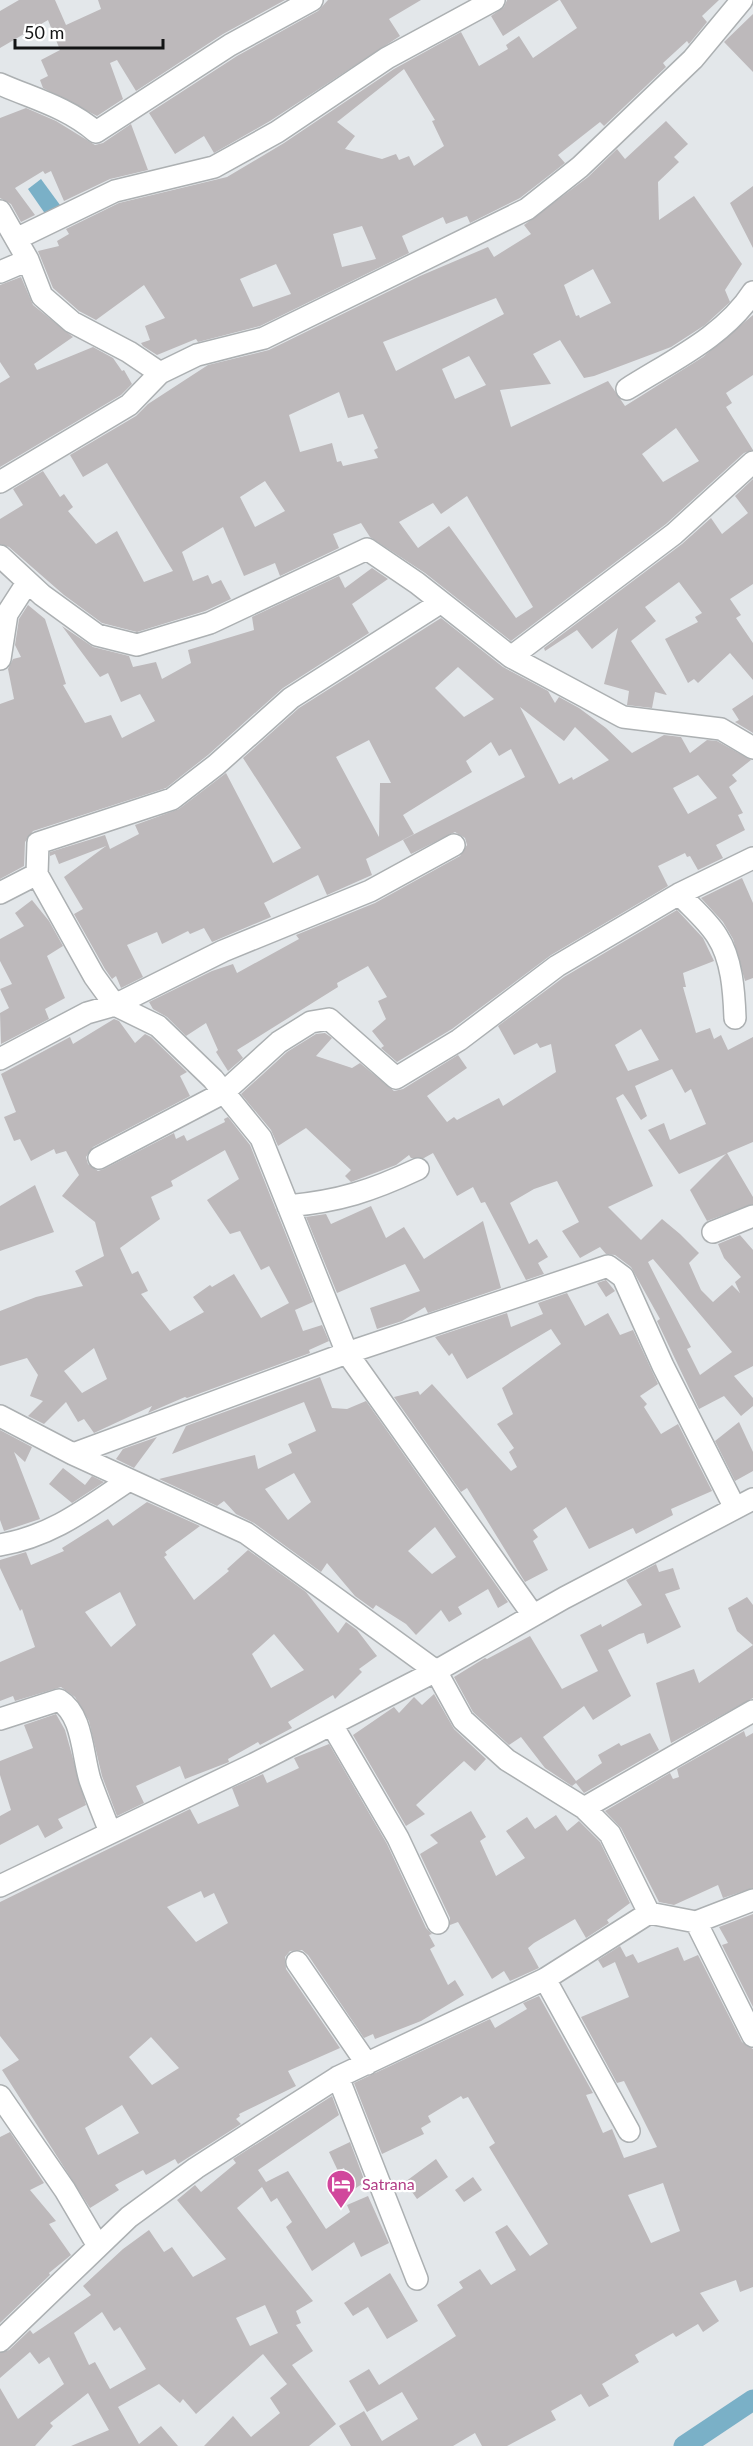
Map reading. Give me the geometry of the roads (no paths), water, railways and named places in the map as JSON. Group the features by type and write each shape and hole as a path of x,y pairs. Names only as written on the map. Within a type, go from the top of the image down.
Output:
{"street":[{"path":"0,84 51,102 78,116 96,132 230,45 312,0"},
{"path":"16,239 115,191 214,167 277,132 387,57 494,0"},
{"path":"0,482 129,405 160,373 197,355 273,334 527,209 580,166 693,59 742,0"},
{"path":"0,211 28,260 42,296 72,322 129,352 160,373"},
{"path":"0,272 28,260"},
{"path":"627,388 721,328 742,310 753,292"},
{"path":"510,657 674,534 753,462"},
{"path":"0,556 27,583 97,635 137,645 210,623 367,549 510,657 623,717 721,729 753,748"},
{"path":"0,659 7,614 27,583"},
{"path":"440,603 291,698 216,765 172,800 38,843 37,874 94,976 115,1005 158,1026 213,1079 261,1138 348,1353 533,1615"},
{"path":"0,1059 87,1013 115,1005 223,951 370,891 454,845"},
{"path":"99,1158 224,1093 279,1042 321,1018 329,1018 376,1063 396,1078 459,1040 557,966 679,894 753,858"},
{"path":"0,893 37,874"},
{"path":"679,894 717,935 726,957 734,991 735,1018"},
{"path":"288,1206 344,1199 378,1188 418,1169"},
{"path":"713,1232 753,1215"},
{"path":"0,1886 332,1725 436,1671 533,1615 744,1504 663,1366 623,1277 608,1266 348,1353 73,1454"},
{"path":"0,1416 73,1454 246,1533 436,1671 463,1720 507,1760 584,1808 610,1834 649,1913"},
{"path":"0,1545 39,1536 55,1529 129,1480"},
{"path":"0,1719 58,1700 68,1706 78,1728 90,1778 110,1832"},
{"path":"584,1808 753,1711"},
{"path":"332,1725 398,1838 438,1923"},
{"path":"0,2341 129,2217 196,2168 338,2077 545,1979 649,1913 696,1922 753,1900"},
{"path":"696,1922 753,2036"},
{"path":"297,1962 367,2064"},
{"path":"545,1979 629,2131"},
{"path":"338,2077 417,2279"},
{"path":"0,2096 65,2190 98,2246"}],"water":[{"path":"41,179 60,205 46,215 28,189"}],"waterway":[{"path":"684,2446 753,2400"}],"place":[{"name":"Satrana","path":"341,2210"}]}
